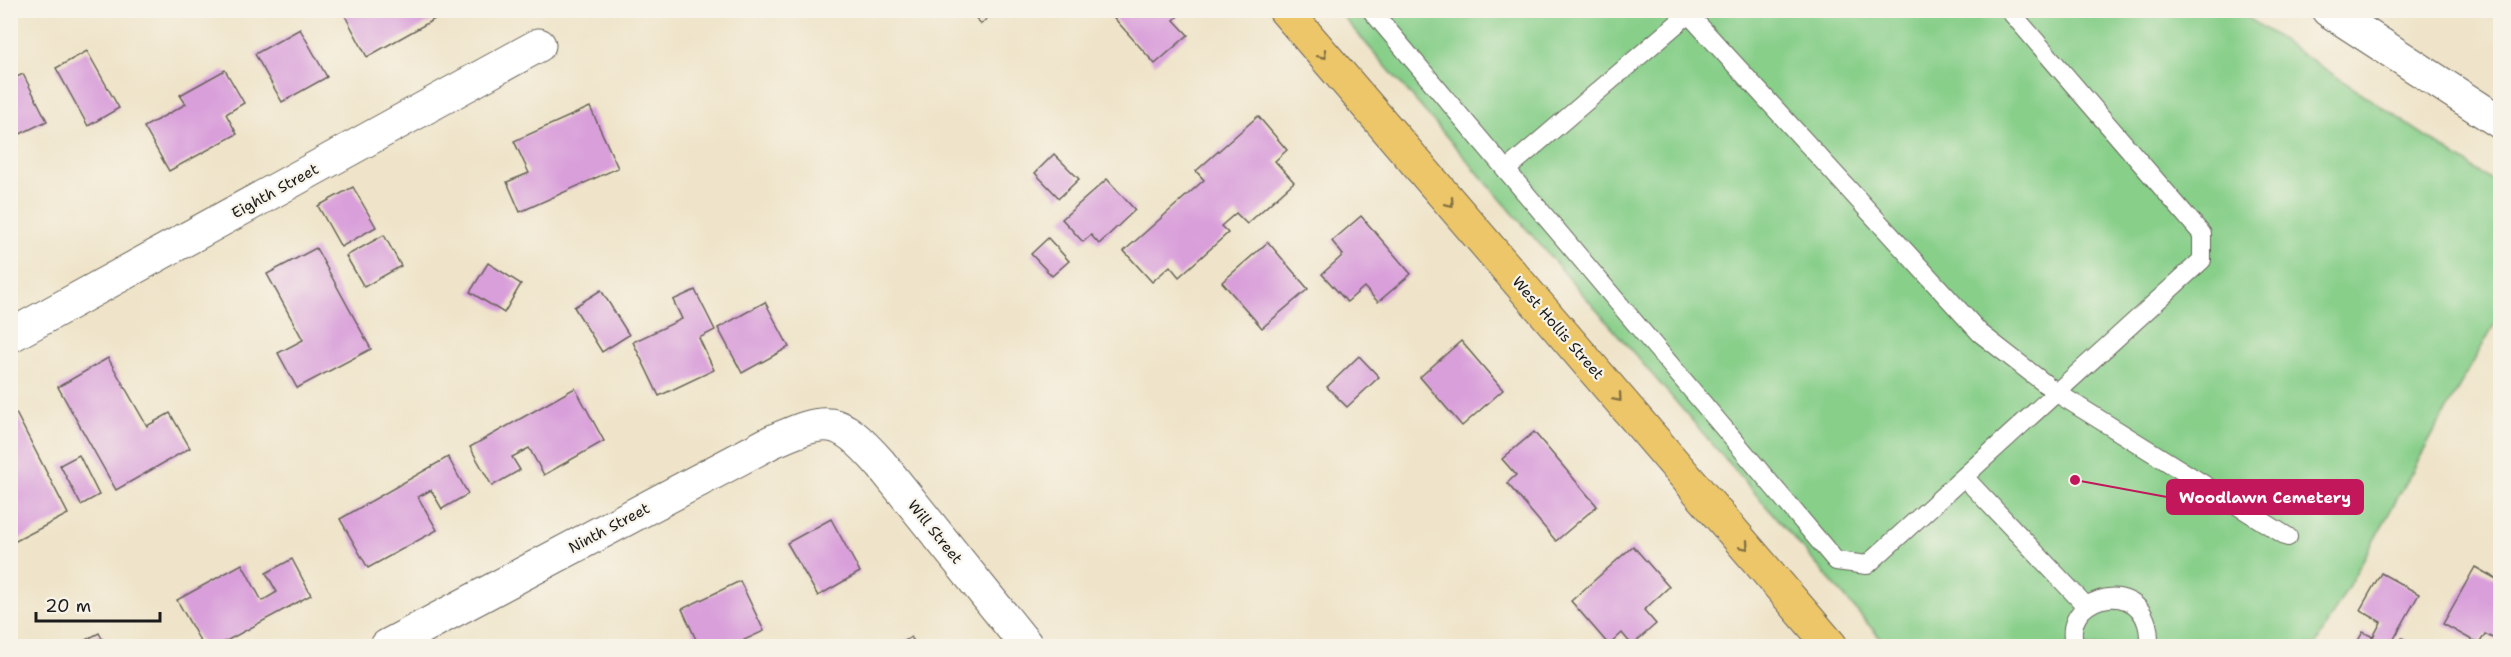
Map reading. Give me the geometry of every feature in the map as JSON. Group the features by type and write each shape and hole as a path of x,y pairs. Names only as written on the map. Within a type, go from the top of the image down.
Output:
{"main road":[{"name":"West Hollis Street","path":"1285,10 1831,646"}],"street":[{"path":"2328,10 2500,122"},
{"name":"Eighth Street","path":"10,336 539,45"},
{"name":"Ninth Street","path":"387,646 771,442 814,425 836,424"},
{"name":"Will Street","path":"836,424 860,440 880,463 1027,646"}],"lane":[{"path":"1371,10 1836,561 1867,565 2202,260 2202,234 2009,10"},
{"path":"1506,170 1689,12 1980,333 2056,393 2288,537"},
{"path":"1964,477 2086,606"},
{"path":"2075,646 2074,630 2077,617 2086,606 2106,596 2130,601 2139,609 2146,618 2149,630 2147,646"}],"green space":[{"path":"1338,11 2238,11 2500,186 2500,314 2315,646 1887,646"}],"building":[{"path":"342,10 451,10 367,57"},
{"path":"969,10 996,10 981,24"},
{"path":"1107,10 1178,10 1181,13 1174,20 1188,35 1155,64"},
{"path":"2484,10 2500,10 2500,20"},
{"path":"300,29 327,77 282,102 255,54"},
{"path":"87,51 119,108 88,126 56,68"},
{"path":"225,70 244,103 226,114 237,134 169,171 144,127 186,104 180,95"},
{"path":"23,74 47,121 10,139 10,80"},
{"path":"590,107 618,168 520,212 507,182 529,173 514,141"},
{"path":"1258,116 1287,150 1275,161 1294,182 1247,224 1236,213 1221,226 1228,233 1179,277 1170,266 1152,282 1124,251 1204,180 1196,171"},
{"path":"1054,154 1079,179 1059,198 1035,173"},
{"path":"1107,179 1135,210 1099,244 1091,235 1083,242 1062,219"},
{"path":"353,187 376,227 341,247 318,206"},
{"path":"1361,216 1411,274 1378,302 1364,287 1347,302 1322,274 1343,255 1332,241"},
{"path":"384,235 401,266 364,287 346,256"},
{"path":"1048,238 1069,261 1052,276 1031,254"},
{"path":"1268,242 1308,289 1262,328 1222,282"},
{"path":"316,248 371,349 297,388 278,353 303,340 267,274"},
{"path":"488,263 521,284 504,313 470,292"},
{"path":"601,290 629,335 602,352 574,307"},
{"path":"695,290 715,330 699,338 714,370 659,396 633,342 682,319 673,300"},
{"path":"765,302 789,347 742,373 718,328"},
{"path":"1461,341 1503,390 1462,426 1420,377"},
{"path":"1359,356 1379,377 1347,407 1327,387"},
{"path":"108,358 147,426 170,413 190,448 116,490 58,387"},
{"path":"575,388 604,441 544,475 529,448 512,457 520,470 492,486 470,447"},
{"path":"16,413 68,514 10,544 10,416"},
{"path":"1534,432 1597,506 1556,541 1507,483 1516,475 1502,459"},
{"path":"79,455 99,495 81,505 60,465"},
{"path":"448,457 468,494 442,509 431,490 418,497 437,530 368,568 340,519"},
{"path":"831,519 860,572 818,596 787,543"},
{"path":"1633,546 1669,587 1644,610 1656,624 1632,645 1622,633 1609,645 1571,601"},
{"path":"292,559 311,595 217,646 203,646 177,600 242,564 262,601 277,592 266,573"},
{"path":"2475,567 2500,581 2500,642 2485,634 2479,644 2443,624"},
{"path":"2381,573 2419,594 2390,646 2355,646 2363,632 2373,637 2381,622 2360,610"},
{"path":"740,581 764,631 744,640 747,646 699,646 682,609"},
{"path":"99,633 106,646 74,646"},
{"path":"911,637 917,646 897,646"},
{"path":"2402,638 2416,646 2398,646"}],"place":[{"name":"Woodlawn Cemetery","path":"2075,480"}]}
